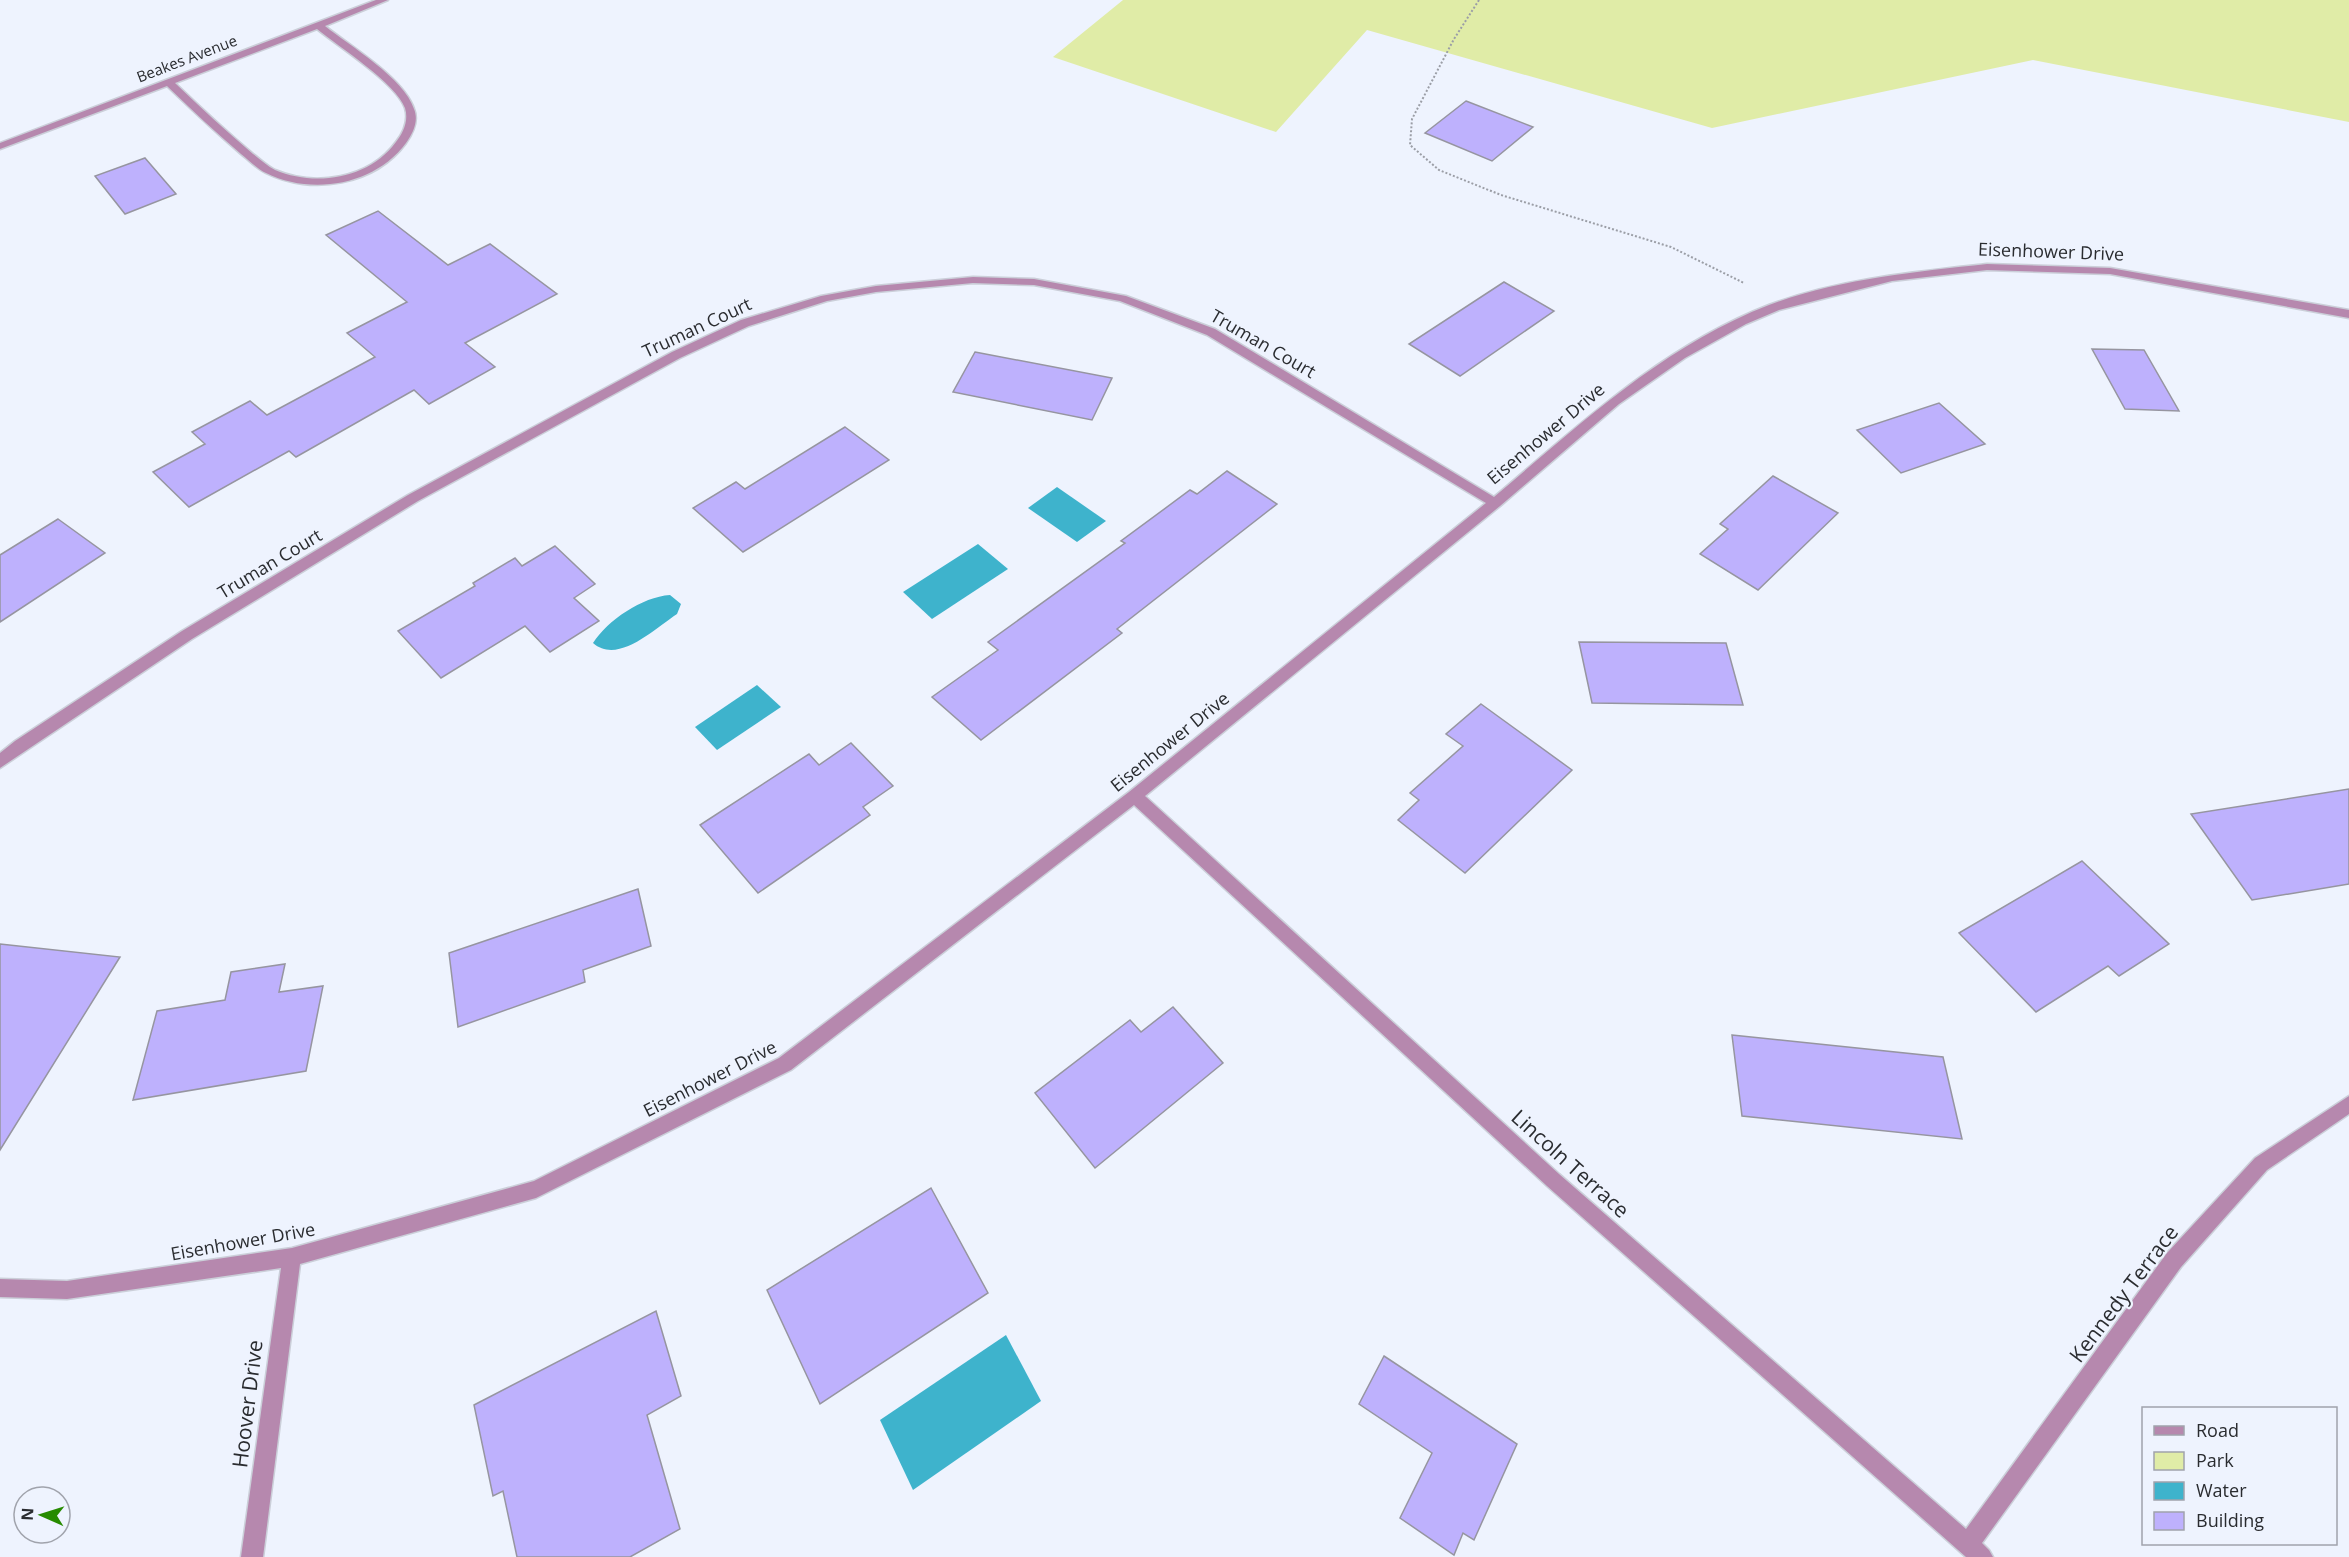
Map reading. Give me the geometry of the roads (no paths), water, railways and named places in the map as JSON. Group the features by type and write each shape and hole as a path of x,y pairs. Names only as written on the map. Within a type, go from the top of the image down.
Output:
{"street":[{"name":"Beakes Avenue","path":"0,146 384,0"},
{"path":"168,82 224,135 271,172 301,182 334,180 364,173 388,160 401,144 411,127 408,104 391,85 318,25"},
{"name":"Eisenhower Drive","path":"0,1288 67,1290 292,1257 536,1189 785,1064 1134,796 1496,502 1624,394 1681,355 1742,321 1775,308 1892,278 1987,267 2110,271 2349,314"},
{"name":"Truman Court","path":"0,762 20,745 187,635 413,498 676,355 745,323 825,298 876,289 973,280 1034,282 1122,298 1211,332 1496,502"},
{"name":"Lincoln Terrace","path":"1134,796 1553,1180 1982,1557"},
{"name":"Kennedy Terrace","path":"1968,1544 2174,1260 2261,1164 2349,1104"},
{"name":"Hoover Drive","path":"252,1557 292,1257"}],"water":[{"path":"1057,487 1106,521 1077,542 1028,508"},
{"path":"978,544 1008,569 932,619 903,592"},
{"path":"670,595 681,604 677,614 647,636 613,650 603,649 593,643 607,626 627,611 648,600"},
{"path":"757,685 781,707 717,750 695,727"},
{"path":"1006,1335 1041,1401 913,1490 880,1420"}]}
